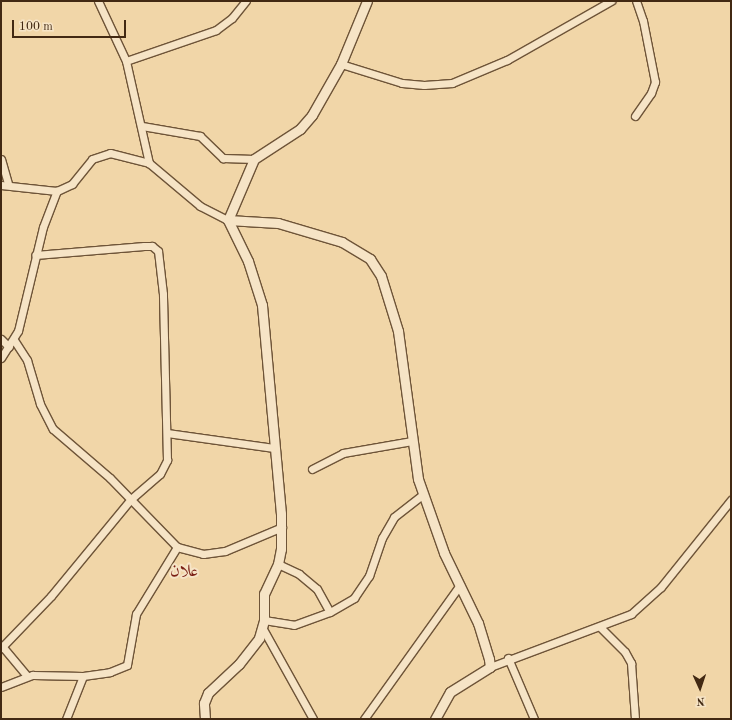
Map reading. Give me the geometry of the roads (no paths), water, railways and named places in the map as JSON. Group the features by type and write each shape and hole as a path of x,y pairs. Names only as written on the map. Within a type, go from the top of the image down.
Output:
{"street":[{"path":"98,1 126,61 142,126 149,163"},
{"path":"126,61 216,30 232,18 246,1"},
{"path":"205,719 204,703 208,693 251,651 263,625 264,594 278,564 282,527 262,305 248,261 228,220 254,159 307,122 341,64 367,1"},
{"path":"341,64 402,83 424,85 452,83 508,60 611,1"},
{"path":"635,116 651,94 655,82 643,21 636,1"},
{"path":"142,126 200,136 223,158 254,159"},
{"path":"1,159 4,184 57,191 72,184 86,164 101,154 120,153 149,163 200,206 228,220 269,221 294,227 342,242 370,259 381,276 396,322 412,441 423,494 444,553 478,622 490,667"},
{"path":"1,358 14,340 35,255 57,191"},
{"path":"27,676 2,647 51,596 131,499 166,466 167,433 158,251 152,246 144,246 35,255"},
{"path":"1,339 9,347"},
{"path":"14,340 27,360 40,404 53,429 131,499 177,547 198,553 221,552 282,527"},
{"path":"167,433 274,448"},
{"path":"312,469 343,453 412,441"},
{"path":"263,625 294,625 330,612 360,592 394,517 423,494"},
{"path":"435,719 450,692 490,667 508,658 600,627 631,614 650,598 731,500"},
{"path":"1,687 27,676 83,676 125,667 136,614 177,547"},
{"path":"278,564 299,574 317,589 330,612"},
{"path":"364,719 460,585"},
{"path":"263,625 313,719"},
{"path":"600,627 625,652 631,663 635,719"},
{"path":"508,658 534,719"},
{"path":"66,719 83,676"}],"district":[{"name":"علان","path":"184,572"}]}
